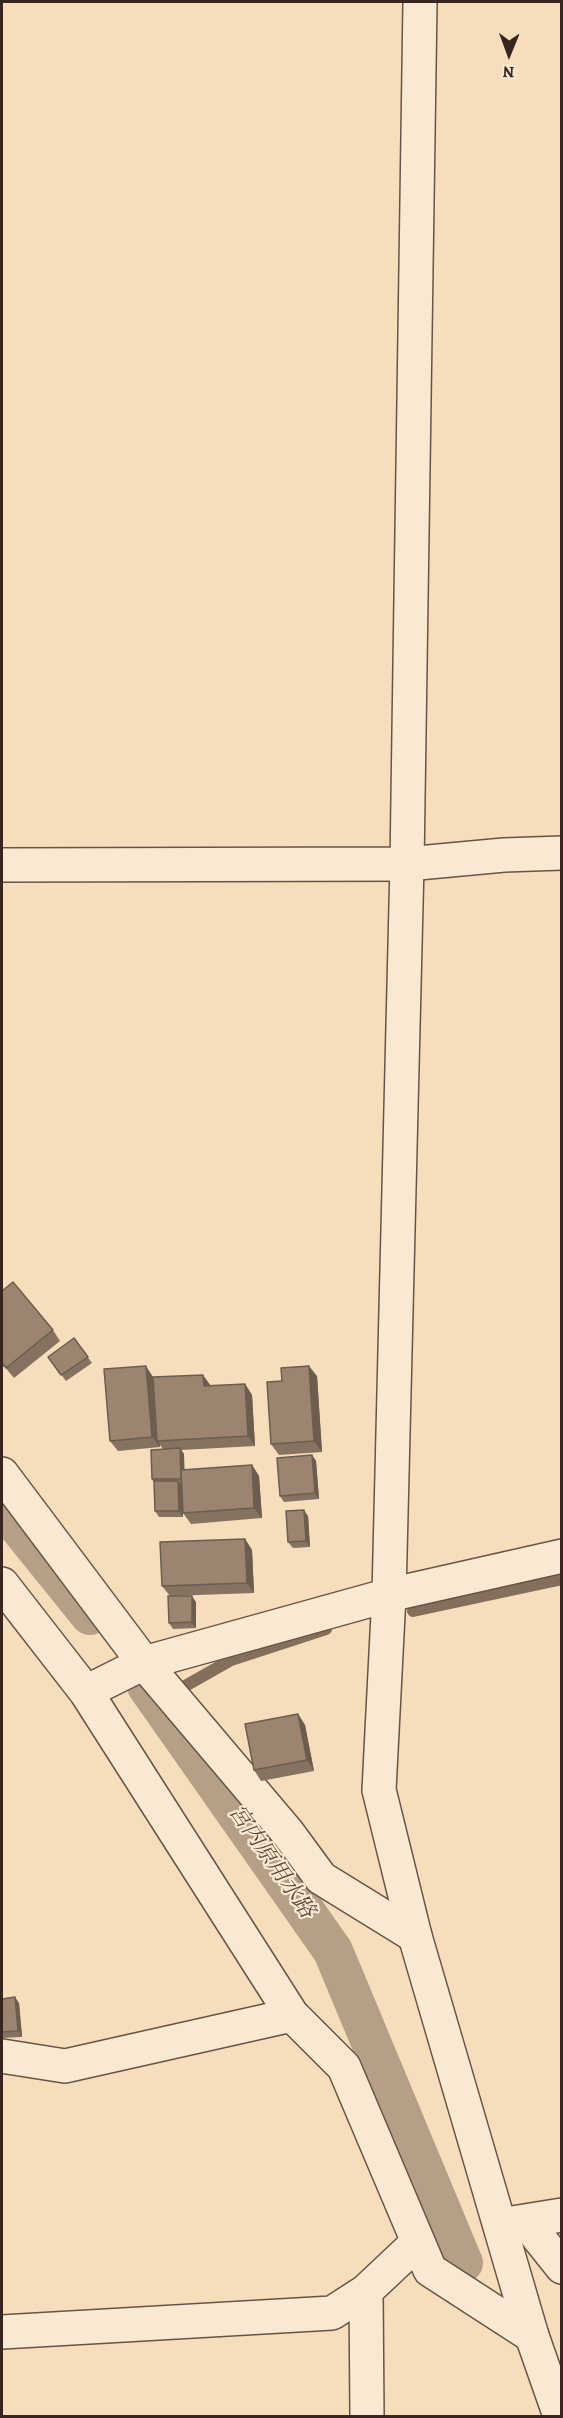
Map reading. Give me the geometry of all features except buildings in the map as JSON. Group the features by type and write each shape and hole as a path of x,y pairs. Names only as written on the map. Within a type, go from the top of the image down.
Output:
{"street":[{"path":"420,2 407,864 390,1595 379,1790 415,1936 513,2224 532,2336 560,2416"},
{"path":"2,865 407,864 504,855 561,854"},
{"path":"2,1474 149,1669 288,1833 321,1878 415,1936"},
{"path":"87,1692 149,1669 390,1595 561,1556"},
{"path":"2,1584 87,1692 292,2015 344,2067 430,2270 532,2336"},
{"path":"2,2056 65,2066 292,2015"},
{"path":"513,2224 561,2215"},
{"path":"513,2224 561,2267"},
{"path":"2,2332 332,2313 366,2291 418,2241"},
{"path":"366,2291 367,2416"}],"waterway":[{"name":"宮内原用水路","path":"2,1506 90,1615"},
{"path":"413,1611 562,1579"},
{"path":"171,1694 231,1660 326,1629"},
{"name":"宮内原用水路","path":"147,1686 333,1951 463,2263"}]}
